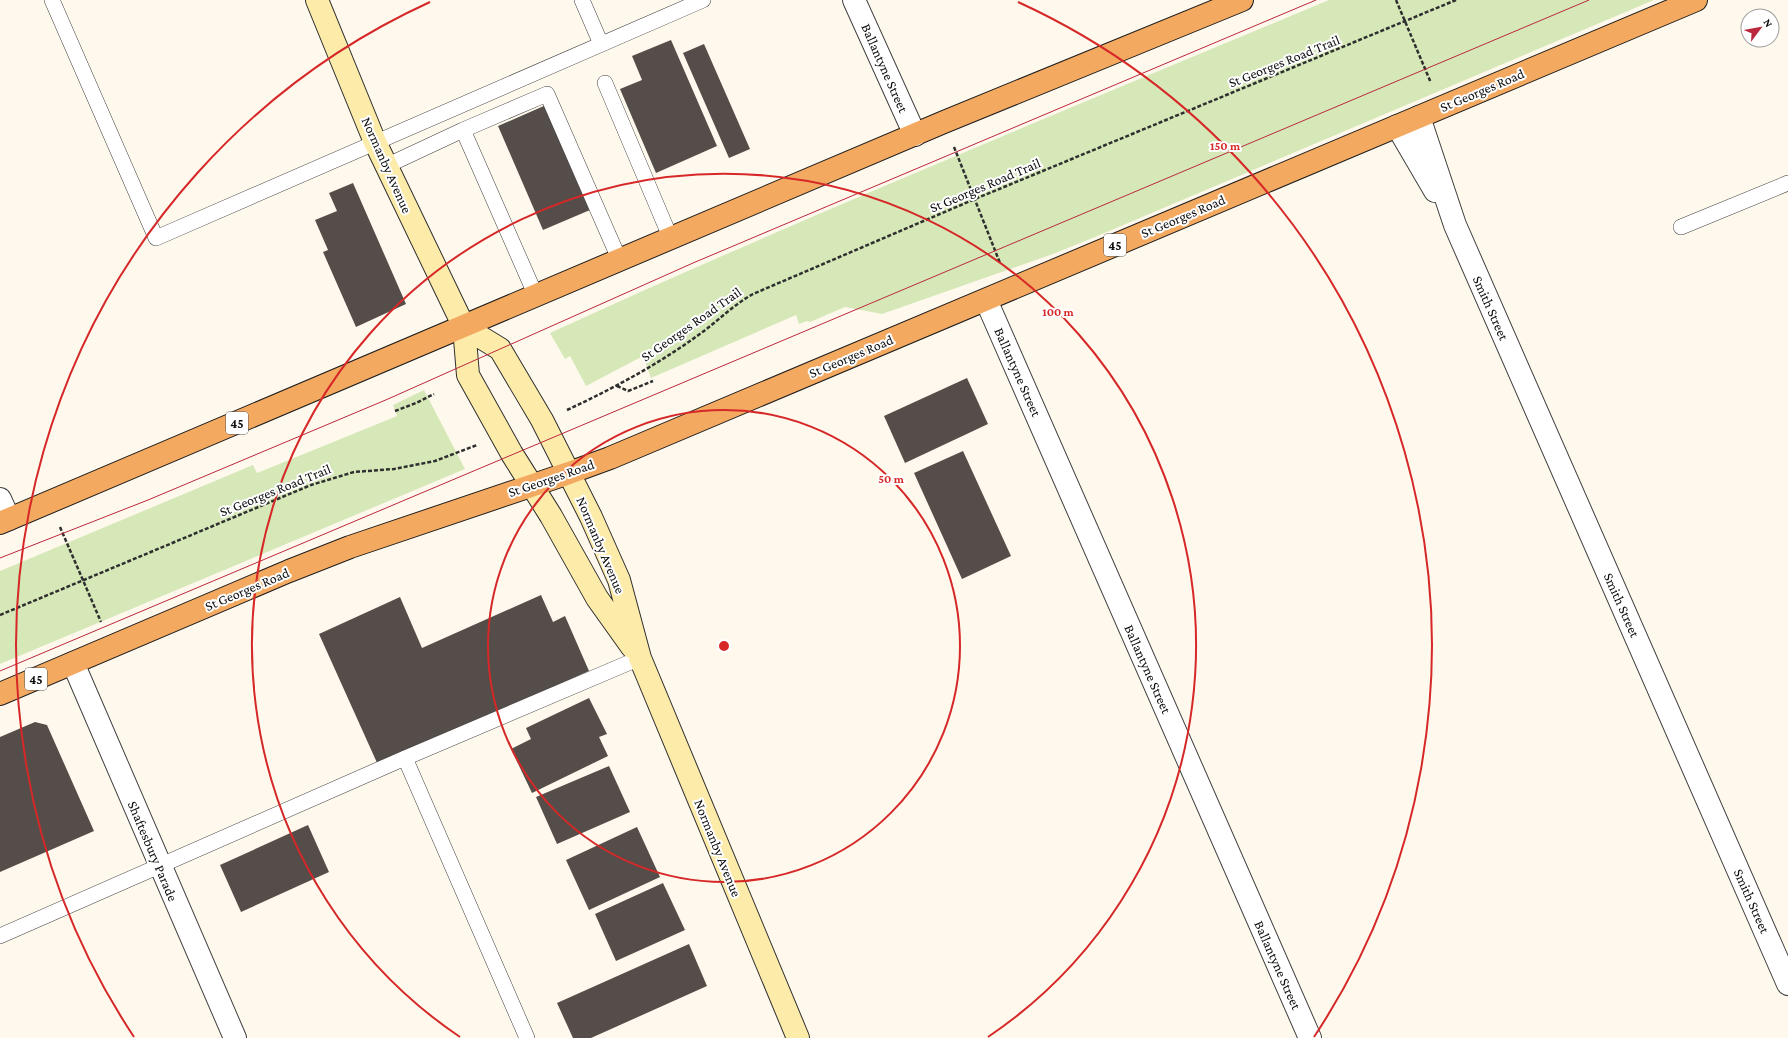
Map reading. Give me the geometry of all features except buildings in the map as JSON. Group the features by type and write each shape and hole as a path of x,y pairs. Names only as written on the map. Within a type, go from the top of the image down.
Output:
{"highway":[{"name":"45","path":"4,521 135,467 944,122 1242,0"},
{"name":"St Georges Road","path":"0,694 350,547 569,473 986,300 1696,0"}],"main road":[{"name":"Normanby Avenue","path":"317,0 375,142 464,327 468,375 502,436 551,516 597,598 640,658"},
{"name":"Normanby Avenue","path":"464,327 500,349 542,420 569,473 619,580 640,658 798,1038"}],"street":[{"name":"Ballantyne Street","path":"854,0 915,135"},
{"name":"Smith Street","path":"1419,117 1455,225 1788,984"},
{"name":"Smith Street","path":"1397,126 1455,225"},
{"name":"Ballantyne Street","path":"986,300 1310,1038"},
{"path":"0,499 4,521"},
{"name":"Shaftesbury Parade","path":"72,663 235,1038"}],"lane":[{"path":"52,0 156,238 703,0"},
{"path":"582,0 601,44"},
{"path":"605,83 671,239"},
{"path":"386,166 463,130 547,94 620,261"},
{"path":"463,130 536,296"},
{"path":"1681,227 1788,183"},
{"path":"0,936 405,758 640,658"},
{"path":"405,758 527,1038"}],"path":[{"path":"1396,0 1441,107"},
{"name":"St Georges Road Trail","path":"542,420 568,410 616,386 698,335 738,303 753,294 1456,0"},
{"path":"944,122 994,251 1013,288"},
{"path":"616,386 628,391 653,381"},
{"path":"395,411 434,394"},
{"name":"St Georges Road Trail","path":"0,615 311,484 354,472 394,469 434,461 502,436"},
{"path":"48,502 112,646"}],"green space":[{"path":"1329,0 1654,0 1095,237 1053,254 882,314 845,307 810,322 807,321 799,324 796,315 651,378 643,356 586,386 570,356 565,359 550,333 647,289 841,205"},
{"path":"424,390 465,469 0,664 0,571 253,465 257,473 397,416 393,405"}],"tram line":[{"path":"0,558 148,500 388,399 693,263 1316,0"},
{"path":"0,671 1589,0"}]}
